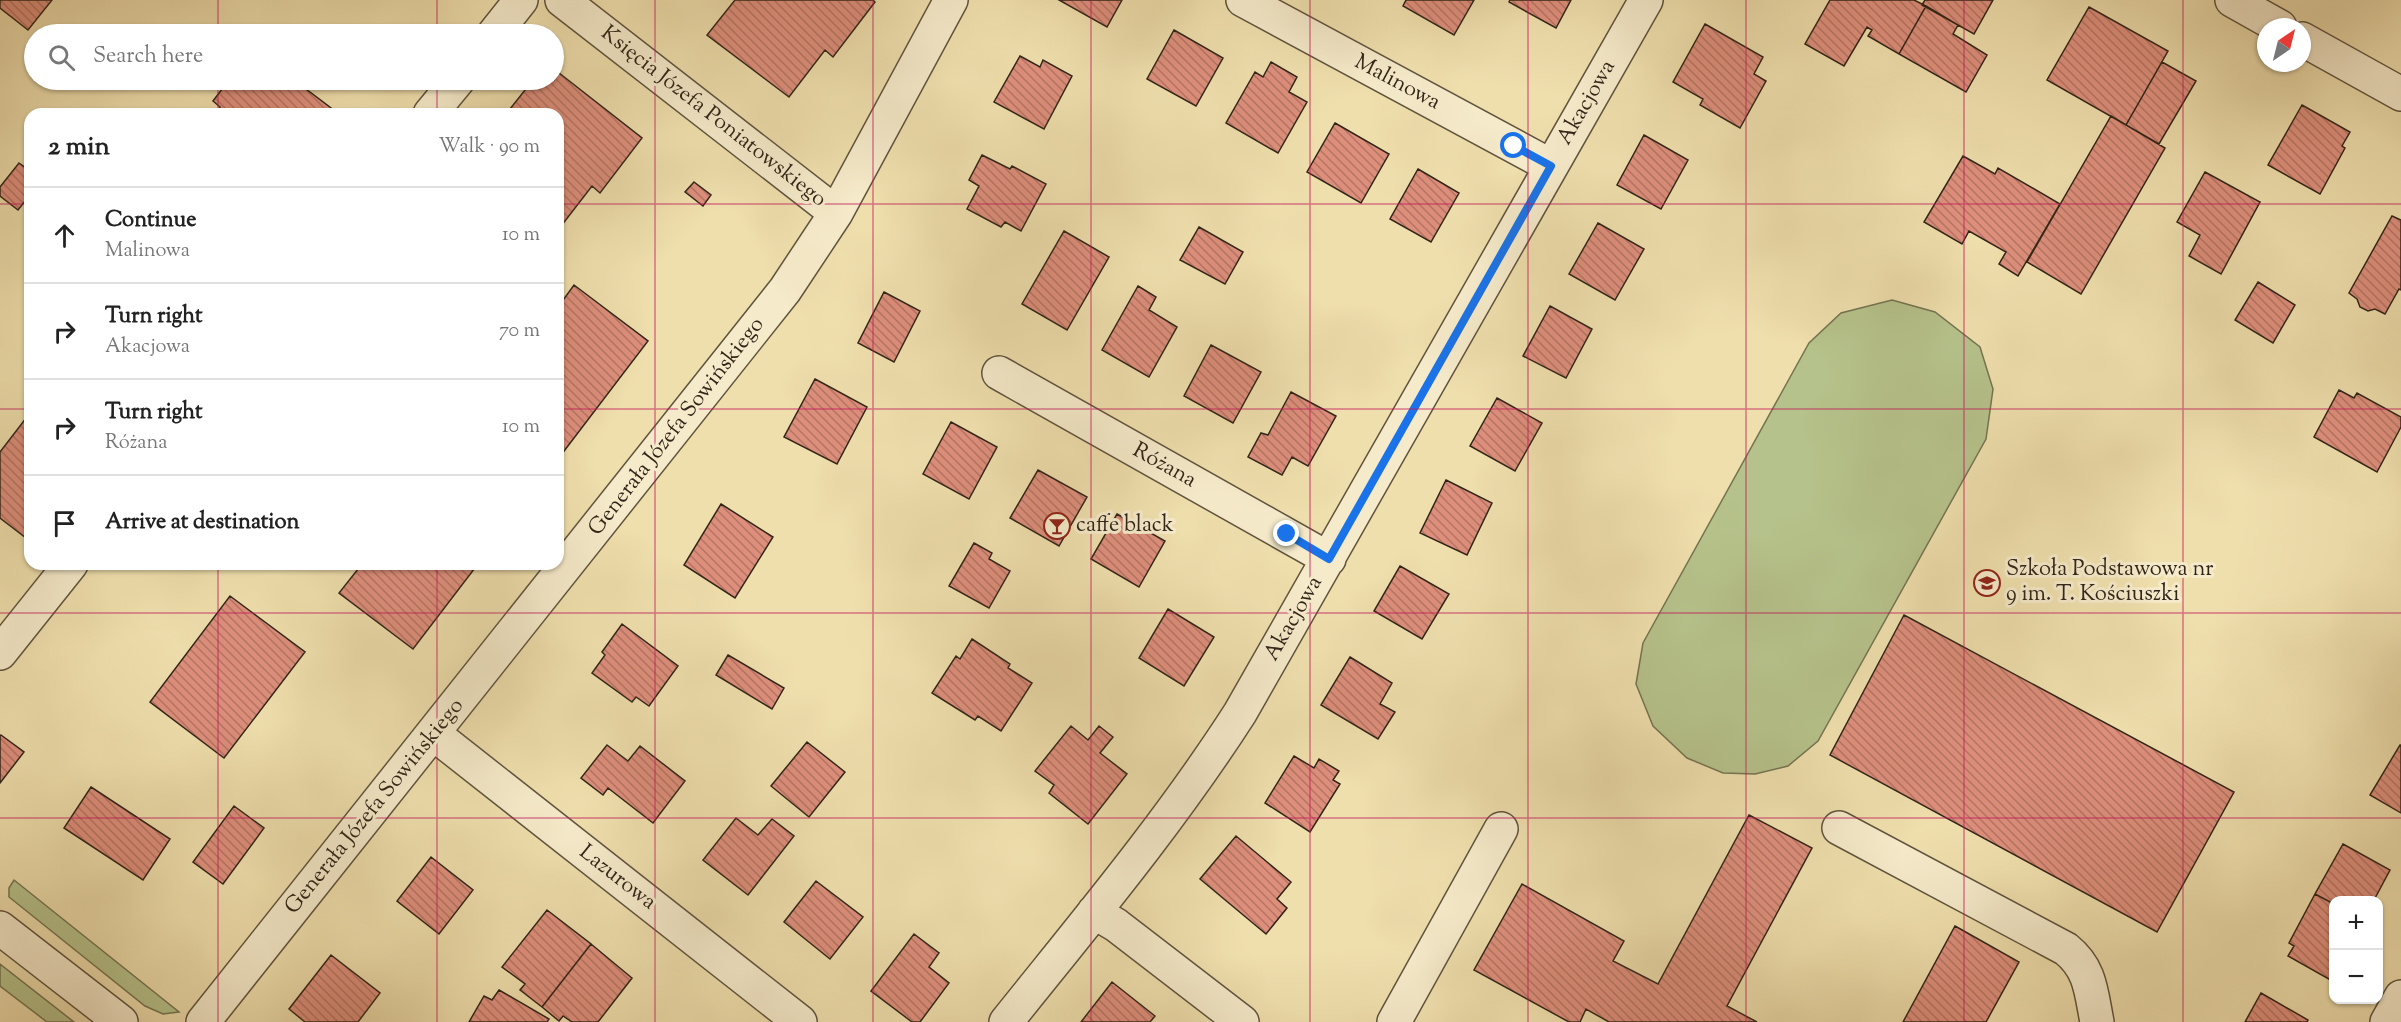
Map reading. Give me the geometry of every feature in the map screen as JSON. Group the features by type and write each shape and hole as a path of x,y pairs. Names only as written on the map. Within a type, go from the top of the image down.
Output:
{"street":[{"path":"502,24 521,0"},
{"name":"Księcia Józefa Poniatowskiego","path":"562,0 836,213"},
{"name":"Generała Józefa Sowińskiego","path":"564,570 785,290 836,213 951,0"},
{"name":"Malinowa","path":"1243,0 1551,166"},
{"name":"Akacjowa","path":"1006,1022 1195,780 1227,733 1329,559 1646,0"},
{"path":"2232,0 2264,18"},
{"path":"2311,44 2401,94"},
{"path":"435,108 450,90"},
{"name":"Różana","path":"999,374 1329,559"},
{"path":"4,638 66,570"},
{"name":"Generała Józefa Sowińskiego","path":"203,1022 564,570"},
{"name":"Lazurowa","path":"434,734 800,1022"},
{"path":"1839,828 2066,949 2082,964 2087,976 2097,1022"},
{"path":"1394,1022 1502,829"},
{"path":"1094,912 1116,925 1242,1022"},
{"path":"0,928 121,1022"},
{"path":"2387,1022 2401,997"}],"green space":[{"path":"1892,300 1935,312 1980,347 1993,389 1986,439 1818,741 1788,766 1755,774 1723,773 1687,758 1653,726 1636,684 1643,643 1809,343 1841,313"},
{"path":"14,880 179,1012 163,1014 145,1006 9,897 9,888"},
{"path":"0,964 74,1022 47,1022 0,986"}],"building":[{"path":"0,0 52,0 33,24 24,24 24,27 0,8"},
{"path":"735,0 873,0 875,2 833,57 825,50 789,97 707,35"},
{"path":"1059,0 1122,0 1107,27"},
{"path":"1406,0 1474,0 1454,35 1403,6"},
{"path":"1510,0 1571,0 1556,28 1509,2"},
{"path":"1830,0 1914,0 1926,6 1899,54 1868,36 1872,30 1867,27 1844,66 1805,44"},
{"path":"1925,0 1993,0 1974,34 1922,5"},
{"path":"1926,6 1958,25 1953,34 1987,55 1966,92 1899,54"},
{"path":"2089,7 2168,51 2126,125 2047,80"},
{"path":"1705,24 1763,57 1754,74 1766,81 1740,128 1700,105 1703,99 1673,82"},
{"path":"1174,30 1223,58 1196,106 1147,79"},
{"path":"1020,56 1040,67 1043,60 1072,76 1044,129 994,102"},
{"path":"1271,62 1297,77 1289,92 1307,102 1278,153 1226,123 1255,72 1263,77"},
{"path":"2162,62 2196,81 2159,144 2126,125"},
{"path":"564,77 642,138 600,193 592,186 564,222 564,108 511,108 525,90 564,90"},
{"path":"221,90 307,90 331,108 219,108 213,101"},
{"path":"2302,105 2350,132 2342,146 2345,148 2320,194 2268,165"},
{"path":"2111,116 2165,148 2081,294 2027,262"},
{"path":"1335,123 1389,154 1361,203 1307,172"},
{"path":"1644,135 1688,160 1661,209 1617,185"},
{"path":"982,155 1010,169 1012,166 1046,184 1021,231 1005,222 1001,227 967,209 979,186 969,180"},
{"path":"1963,156 1995,174 1998,168 2060,204 2018,276 1999,264 2006,252 1969,231 1962,244 1924,222"},
{"path":"19,163 24,167 24,202 18,210 0,196 0,187"},
{"path":"1418,169 1459,193 1431,242 1390,219"},
{"path":"2205,172 2260,202 2221,274 2189,256 2200,235 2177,222"},
{"path":"694,182 711,195 703,206 685,192"},
{"path":"2392,216 2401,220 2401,290 2399,289 2385,314 2375,309 2368,311 2360,307 2357,299 2349,293"},
{"path":"1598,223 1644,249 1615,300 1569,274"},
{"path":"1199,227 1243,252 1225,284 1180,260"},
{"path":"1064,231 1109,257 1067,330 1022,304"},
{"path":"2258,282 2295,305 2273,343 2235,320"},
{"path":"574,285 648,341 564,451 564,299"},
{"path":"1138,286 1156,297 1149,310 1177,327 1149,377 1102,350"},
{"path":"884,292 920,311 894,362 858,343"},
{"path":"1550,306 1592,329 1566,378 1523,356"},
{"path":"1211,345 1261,372 1233,423 1184,396"},
{"path":"815,379 867,407 837,464 784,437"},
{"path":"2339,390 2354,398 2357,393 2401,417 2401,427 2377,472 2314,437"},
{"path":"1291,392 1336,416 1308,466 1292,457 1282,475 1248,457 1261,433 1268,435"},
{"path":"1497,398 1542,423 1515,471 1470,446"},
{"path":"24,421 24,536 0,518 0,452"},
{"path":"951,422 997,447 969,499 923,474"},
{"path":"1038,470 1087,497 1059,546 1010,518"},
{"path":"1446,480 1492,503 1467,555 1420,533"},
{"path":"721,504 773,537 735,598 684,565"},
{"path":"1117,514 1165,541 1139,587 1091,559"},
{"path":"974,543 992,553 989,559 1010,571 989,608 949,586"},
{"path":"1400,566 1449,594 1422,639 1374,611"},
{"path":"357,570 473,570 413,649 339,593"},
{"path":"230,596 305,652 224,758 150,702"},
{"path":"1168,609 1214,637 1184,686 1139,658"},
{"path":"1904,615 2234,792 2157,932 1830,755"},
{"path":"622,624 678,666 649,706 636,697 632,702 592,673 605,655 602,652"},
{"path":"972,639 1010,664 1008,668 1032,683 1001,731 978,716 975,720 932,693 956,656 960,659"},
{"path":"728,655 784,688 772,709 716,675"},
{"path":"1350,657 1392,683 1380,704 1395,712 1378,739 1321,705"},
{"path":"1071,726 1088,740 1099,726 1113,737 1100,753 1127,774 1088,824 1049,793 1054,785 1035,771"},
{"path":"0,736 24,752 0,783"},
{"path":"807,742 845,772 809,817 771,786"},
{"path":"607,745 628,761 640,746 685,781 653,823 608,788 603,795 581,778"},
{"path":"2401,745 2401,813 2370,795"},
{"path":"1294,756 1314,768 1319,759 1339,771 1333,780 1340,784 1310,832 1265,803"},
{"path":"91,787 170,839 143,880 64,828"},
{"path":"234,806 264,828 223,884 193,862"},
{"path":"1749,815 1812,848 1727,1006 1757,1022 1609,1022 1586,1009 1580,1022 1569,1022 1474,970 1522,884 1624,941 1613,961 1658,984"},
{"path":"736,818 758,835 772,819 794,836 748,895 703,860"},
{"path":"1236,836 1291,882 1277,899 1287,908 1266,934 1200,879"},
{"path":"2343,844 2390,870 2376,896 2329,896 2329,901 2315,894"},
{"path":"431,857 473,890 439,934 397,901"},
{"path":"816,881 863,917 830,959 784,922"},
{"path":"2315,894 2329,901 2329,979 2288,956 2294,946 2289,943"},
{"path":"547,910 591,944 542,1007 520,990 525,984 502,967"},
{"path":"1955,926 2019,962 1986,1022 1903,1022"},
{"path":"914,934 939,953 929,967 949,983 920,1022 912,1022 871,991"},
{"path":"591,944 632,978 598,1022 572,1022 563,1016 559,1021 542,1007"},
{"path":"331,955 380,993 358,1022 305,1022 289,1009"},
{"path":"1112,982 1155,1016 1150,1022 1081,1022"},
{"path":"499,990 549,1019 547,1022 469,1022 484,996 492,1000"},
{"path":"2261,993 2308,1020 2307,1022 2245,1022"}],"place":[{"name":"caffe black","path":"1057,526"},
{"name":"Szkoła Podstawowa nr 9 im. T. Kościuszki","path":"1987,583"}],"route":[{"path":"1287,534 1329,559 1551,166 1514,146"}]}
